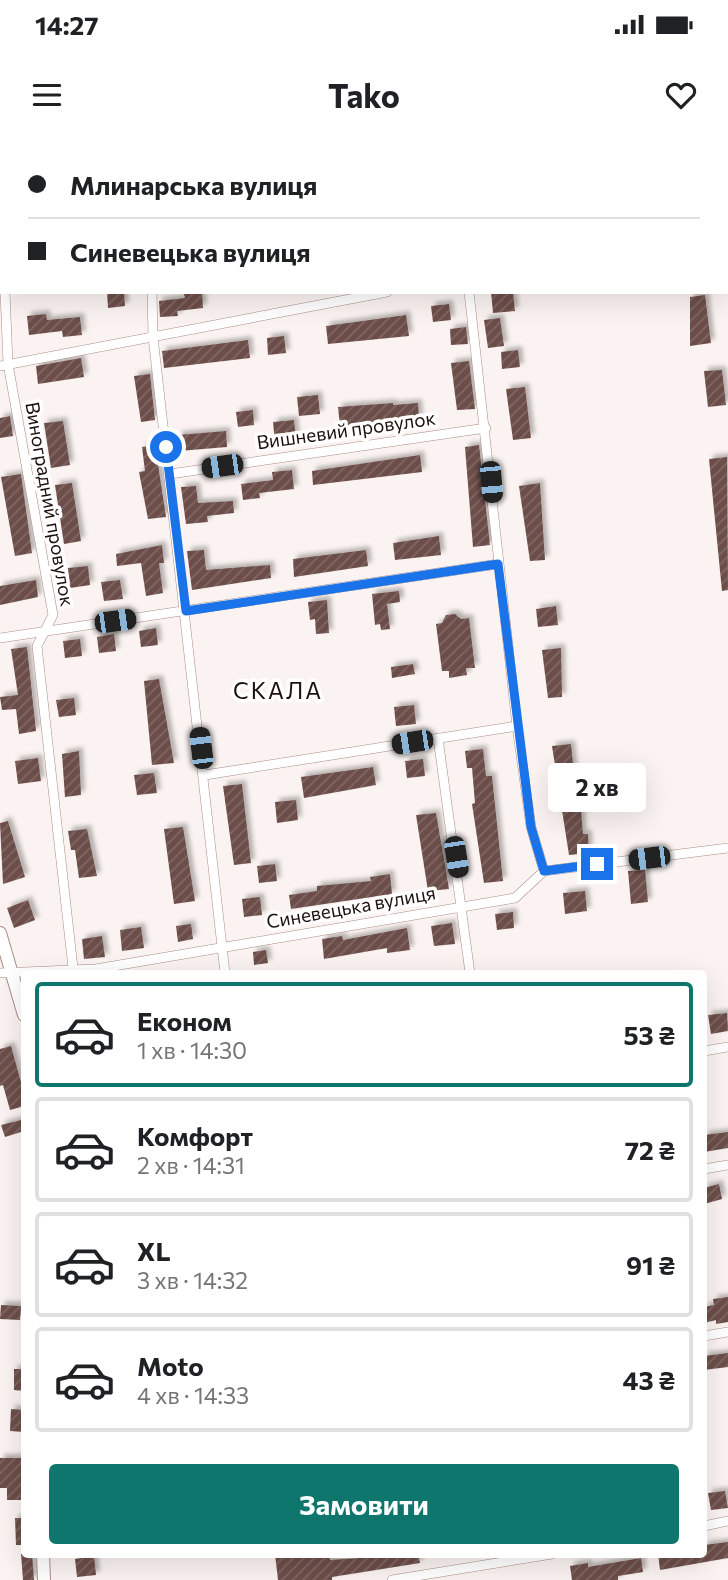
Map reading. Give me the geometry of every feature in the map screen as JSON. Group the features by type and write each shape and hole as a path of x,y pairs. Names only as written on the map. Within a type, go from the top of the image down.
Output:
{"street":[{"name":"Виноградний провулок","path":"5,294 4,365 53,615 37,646 73,968"},
{"path":"152,294 153,337 225,948 225,970"},
{"path":"4,365 377,294"},
{"path":"469,294 517,726 531,827 544,871 728,848"},
{"name":"Вишневий провулок","path":"170,474 486,428"},
{"path":"0,638 498,564"},
{"path":"205,775 517,726"},
{"path":"438,738 463,905 470,970"},
{"name":"Синевецька вулиця","path":"46,970 96,969 515,898 544,871"},
{"path":"0,933 6,973 21,1008"},
{"path":"707,1050 728,1047"},
{"path":"707,1168 728,1164"},
{"path":"707,1336 728,1332"},
{"path":"707,1525 728,1521"},
{"path":"43,1558 44,1580"},
{"path":"392,1580 523,1558"}],"building":[{"path":"107,294 124,294 125,306 108,308"},
{"path":"184,294 202,294 203,308 177,311 178,316 160,317 159,301 185,298"},
{"path":"491,294 513,294 515,311 493,313"},
{"path":"705,295 711,343 690,346 690,297"},
{"path":"449,304 451,320 433,322 431,306"},
{"path":"46,314 47,320 80,317 82,335 63,337 62,331 29,335 27,316"},
{"path":"406,315 409,336 328,344 326,326"},
{"path":"500,318 504,346 488,348 484,320"},
{"path":"466,327 468,344 451,345 450,329"},
{"path":"284,336 286,353 268,355 267,338"},
{"path":"248,340 250,358 164,368 162,351"},
{"path":"518,350 520,367 502,369 501,352"},
{"path":"81,358 84,377 38,384 36,366"},
{"path":"469,361 475,409 457,410 451,363"},
{"path":"722,370 726,405 708,407 704,371"},
{"path":"150,374 155,420 141,422 134,376"},
{"path":"525,387 531,438 513,440 506,389"},
{"path":"318,395 320,414 299,416 297,397"},
{"path":"418,403 419,419 340,426 338,407"},
{"path":"253,410 254,425 238,427 236,412"},
{"path":"10,416 13,436 0,438 0,418"},
{"path":"294,420 296,440 275,442 273,422"},
{"path":"63,421 70,465 51,468 44,423"},
{"path":"226,431 227,447 179,451 178,435"},
{"path":"155,445 166,517 148,519 139,472 145,471 142,447"},
{"path":"479,445 490,545 473,547 465,447"},
{"path":"420,455 422,472 313,485 312,471"},
{"path":"727,457 728,590 722,591 709,459"},
{"path":"292,470 294,489 259,493 260,498 243,500 241,484 273,480 272,472"},
{"path":"21,474 32,553 15,556 1,477"},
{"path":"72,483 81,541 64,544 55,485"},
{"path":"540,483 545,560 530,561 519,486"},
{"path":"196,486 198,503 233,501 234,513 207,516 208,522 186,524 181,487"},
{"path":"439,536 441,555 395,560 393,543"},
{"path":"162,545 164,563 159,563 163,593 146,596 141,563 117,566 116,554"},
{"path":"204,550 206,570 270,565 271,578 192,590 187,551"},
{"path":"366,550 368,566 294,577 293,559"},
{"path":"88,566 90,585 70,588 68,568"},
{"path":"36,580 38,597 0,605 0,586"},
{"path":"120,580 123,599 104,601 101,582"},
{"path":"399,591 400,602 387,604 390,629 381,630 380,624 375,625 372,594"},
{"path":"327,600 329,633 316,634 315,619 310,620 308,602"},
{"path":"556,606 558,625 538,627 536,609"},
{"path":"455,614 461,619 469,618 475,668 466,668 467,675 449,678 449,671 442,671 436,624 442,623 446,615"},
{"path":"156,628 158,645 141,647 139,631"},
{"path":"114,634 116,651 99,653 97,637"},
{"path":"80,639 82,656 65,658 63,641"},
{"path":"27,647 36,731 19,734 16,709 2,710 0,697 18,695 11,649"},
{"path":"561,648 562,697 548,698 542,650"},
{"path":"413,664 415,674 392,678 391,667"},
{"path":"159,679 174,763 152,765 144,681"},
{"path":"74,698 76,715 59,717 56,700"},
{"path":"414,705 416,724 396,726 394,707"},
{"path":"571,744 574,773 578,773 583,834 588,834 589,853 569,855 552,746"},
{"path":"483,749 486,776 492,776 503,881 484,883 472,804 475,803 472,768 467,768 465,751"},
{"path":"79,751 81,795 65,797 62,754"},
{"path":"38,758 41,781 18,784 15,761"},
{"path":"423,759 425,776 407,778 405,761"},
{"path":"373,767 376,785 304,798 301,777"},
{"path":"154,773 157,793 137,795 134,775"},
{"path":"242,784 251,863 234,865 223,786"},
{"path":"296,800 298,820 277,823 275,802"},
{"path":"436,813 449,889 428,891 416,815"},
{"path":"8,821 25,877 3,884 0,823"},
{"path":"183,827 195,901 174,904 164,829"},
{"path":"87,829 97,876 79,878 75,850 71,850 68,831"},
{"path":"275,864 277,881 259,883 257,866"},
{"path":"645,870 648,902 631,904 628,871"},
{"path":"390,874 392,894 291,909 289,895 317,891 317,886 371,881 370,877"},
{"path":"585,891 587,911 565,914 563,893"},
{"path":"260,897 262,915 244,917 242,899"},
{"path":"28,900 35,920 14,928 7,908"},
{"path":"513,912 514,928 497,930 495,914"},
{"path":"452,923 455,944 434,946 431,926"},
{"path":"191,924 193,939 178,942 176,926"},
{"path":"141,927 144,948 122,951 120,930"},
{"path":"407,928 410,950 387,953 387,948 324,959 322,939 342,936 343,940"},
{"path":"102,936 105,957 84,959 82,939"},
{"path":"266,950 268,963 254,965 253,952"},
{"path":"727,1013 728,1031 711,1034 708,1015"},
{"path":"11,1046 21,1082 21,1107 10,1110 3,1085 0,1086 0,1049"},
{"path":"21,1120 21,1132 5,1137 1,1125"},
{"path":"728,1132 728,1148 707,1152 707,1135"},
{"path":"719,1184 722,1199 707,1203 707,1187"},
{"path":"728,1297 728,1322 716,1324 716,1320 707,1322 707,1306 714,1305 713,1299"},
{"path":"1,1305 21,1306 20,1320 0,1319"},
{"path":"728,1353 728,1367 707,1370 707,1356"},
{"path":"14,1369 21,1369 21,1391 14,1390"},
{"path":"11,1409 21,1410 21,1432 10,1431"},
{"path":"0,1458 21,1458 21,1500 7,1500 7,1488 0,1488"},
{"path":"725,1491 728,1508 711,1510 708,1493"},
{"path":"15,1518 21,1518 21,1545 16,1545"},
{"path":"728,1542 728,1558 660,1570 658,1558 707,1558 707,1545"},
{"path":"21,1558 32,1558 34,1580 23,1580"},
{"path":"94,1558 96,1575 77,1577 75,1559"},
{"path":"275,1558 419,1558 420,1563 332,1577 332,1580 278,1580"},
{"path":"641,1558 643,1572 618,1576 618,1580 572,1580 570,1566 588,1563 588,1567"}],"district":[{"name":"СКАЛА","path":"278,691"}],"route":[{"path":"166,447 186,611 498,564 531,827 544,871 597,864"}]}
